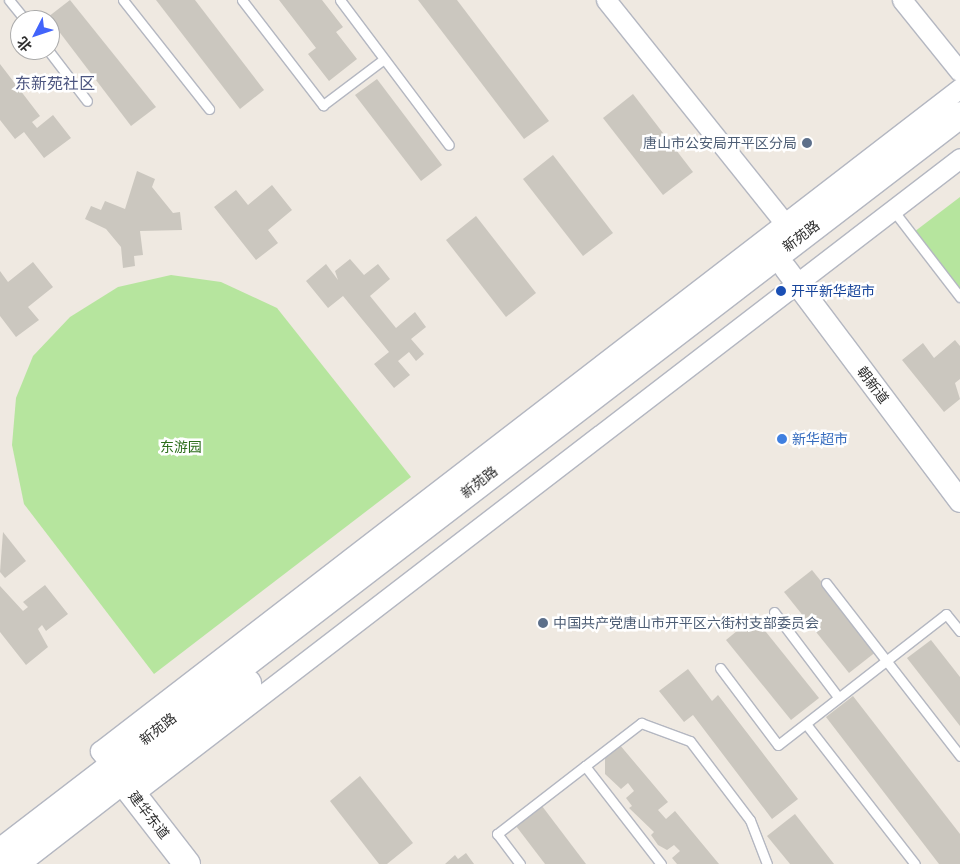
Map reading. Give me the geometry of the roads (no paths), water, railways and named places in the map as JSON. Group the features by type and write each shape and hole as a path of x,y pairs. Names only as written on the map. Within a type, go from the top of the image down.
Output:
{"main road":[{"name":"新苑路","path":"0,852 122,780 791,231 960,115"},
{"name":"新苑路","path":"15,864 122,780 792,276 960,136"},
{"name":"建华东道","path":"122,780 187,864"}],"street":[{"path":"606,0 791,231 960,88"},
{"path":"902,0 960,72"},
{"path":"792,276 893,210 960,158"},
{"name":"朝新道","path":"792,276 960,501"}],"lane":[{"path":"9,0 17,10"},
{"path":"123,0 209,109"},
{"path":"242,0 323,105 384,59"},
{"path":"340,0 449,145"},
{"path":"56,60 87,101"},
{"path":"893,210 960,297"},
{"path":"826,583 885,662 960,756"},
{"path":"774,612 838,697"},
{"path":"720,668 778,745 946,614 960,631"},
{"path":"520,864 497,834 641,723 690,741 750,820 766,864"},
{"path":"806,724 914,864"},
{"path":"585,766 661,864"}],"place":[{"name":"唐山市公安局开平区分局","path":"807,143"},
{"name":"开平新华超市","path":"781,291"},
{"name":"新华超市","path":"782,439"},
{"name":"中国共产党唐山市开平区六街村支部委员会","path":"543,623"}],"district":[{"name":"东新苑社区","path":"55,83"}],"park label":[{"name":"东游园","path":"181,447"}]}
